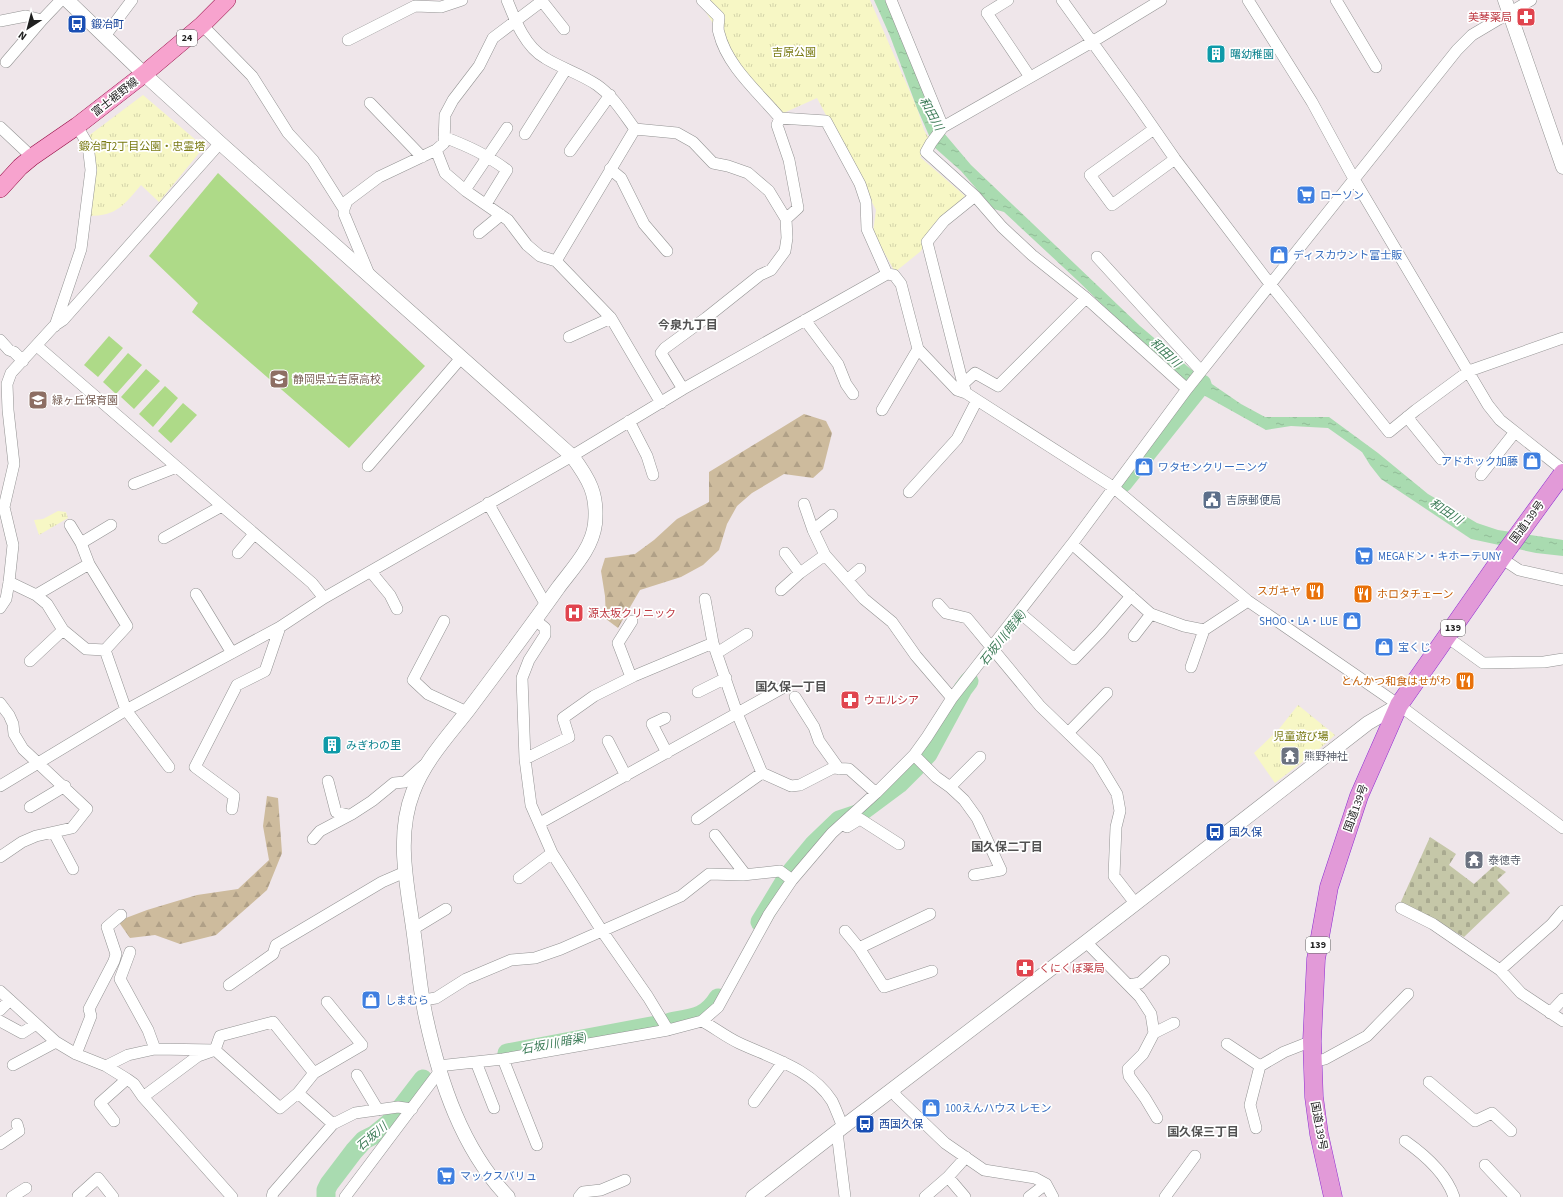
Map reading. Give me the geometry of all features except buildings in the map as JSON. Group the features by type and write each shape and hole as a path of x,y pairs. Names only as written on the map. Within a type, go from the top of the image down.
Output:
{"highway":[{"name":"国道139号","path":"1333,1197 1318,1126 1314,1096 1312,1041 1316,959 1329,887 1359,796 1399,705 1563,471"}],"main road":[{"name":"富士裾野線","path":"0,189 20,167 32,157 77,126 144,74 202,25 227,0"}],"street":[{"path":"6,62 42,20 62,0"},
{"path":"67,0 144,74 220,143 572,456 588,478 595,501 594,526 588,546 535,620 429,761 412,793 403,834 406,884 423,1000 439,1069 460,1126 479,1160 496,1185 508,1197"},
{"path":"105,36 132,0"},
{"path":"348,40 414,6 440,7 462,0"},
{"path":"507,0 515,20 536,52 544,58 596,84 610,95 634,129 677,133 693,142 713,163 728,166 748,173 769,190 786,220 787,238 785,251 770,270 760,275 665,348 661,353 683,389"},
{"path":"702,0 719,17 718,32 728,55 741,74 780,118 826,121 860,184 866,202 867,229 887,274"},
{"path":"891,0 943,127"},
{"path":"1008,0 987,12 1030,77"},
{"path":"1062,0 1175,159 1270,284 1388,432 1469,371 1563,338"},
{"path":"1160,0 1092,42 943,127 926,152 975,196 1002,227 1032,255 1086,298 1187,389"},
{"path":"1248,0 1312,102 1354,178 1488,405 1500,420 1563,471"},
{"path":"1336,0 1376,67"},
{"path":"345,1197 405,1108 439,1069 668,1030 702,1020 718,1007 769,914 792,880 832,833 847,823 857,811 914,755 952,698 995,650 1074,546 1114,488 1187,389 1354,178 1462,45 1507,6 1531,0"},
{"path":"370,275 344,214 347,201 379,178 436,150 444,143 445,115 453,100 479,66 493,38 515,20 542,1 564,29"},
{"path":"1507,6 1563,167"},
{"path":"0,20 26,16 42,20"},
{"path":"202,25 252,76 288,133 313,160 344,209"},
{"path":"525,134 566,69"},
{"path":"570,151 610,95"},
{"path":"370,103 422,157"},
{"path":"780,118 777,125 789,160 798,208 786,220"},
{"path":"54,326 81,249 91,170 88,145 77,126"},
{"path":"0,127 32,157"},
{"path":"465,190 507,128"},
{"path":"556,261 634,129"},
{"path":"1154,129 1090,175 1112,205 1175,159"},
{"path":"444,137 471,147 488,156 507,170 486,204"},
{"path":"0,608 6,598 13,545 4,507 14,464 8,410 7,384 11,373 38,346 54,326 63,320 220,143"},
{"path":"436,150 445,173 465,190 508,220 527,246 540,256 556,261 610,318 661,403"},
{"path":"610,169 621,178 644,224 667,251"},
{"path":"975,196 944,221 927,242 964,389 977,400 1114,488 1248,601 1399,705 1563,828"},
{"path":"479,233 501,215"},
{"path":"1097,257 1201,371"},
{"path":"0,786 126,710 280,627 324,598 572,456 683,389 887,274 894,275 901,284 918,349 957,390 964,389 975,373 998,386 1086,298"},
{"path":"569,338 610,318"},
{"path":"805,320 838,364 846,384 853,394"},
{"path":"0,340 9,350 14,352 23,361"},
{"path":"38,346 312,583 324,598"},
{"path":"882,410 918,349"},
{"path":"368,466 461,358"},
{"path":"909,492 957,439 977,400"},
{"path":"0,421 8,410"},
{"path":"1407,417 1441,459"},
{"path":"629,422 647,456 653,475"},
{"path":"1481,475 1515,432"},
{"path":"134,484 177,467"},
{"path":"488,503 546,605"},
{"path":"804,504 813,530 826,555 864,600 892,622 916,656 952,698"},
{"path":"164,538 222,506"},
{"path":"813,530 832,516"},
{"path":"70,525 81,542 90,564 127,626 105,650"},
{"path":"81,542 111,525"},
{"path":"238,553 254,534"},
{"path":"1074,546 1150,614 1184,626 1204,630"},
{"path":"785,553 800,573"},
{"path":"1504,554 1520,570 1563,580"},
{"path":"781,590 800,573 826,555"},
{"path":"36,595 90,564"},
{"path":"847,580 860,569"},
{"path":"371,572 390,595 396,609"},
{"path":"9,582 36,595 47,604 63,630 86,649 105,650"},
{"path":"196,594 232,653"},
{"path":"1022,614 1074,659 1131,596"},
{"path":"705,599 715,648 737,713 762,773 791,786 800,785 833,768 849,769 876,793"},
{"path":"1191,667 1204,630 1248,601"},
{"path":"938,604 946,613 966,618 995,650 1040,706 1097,761 1118,794 1120,811 1116,827 1114,876 1135,903"},
{"path":"1134,636 1150,614"},
{"path":"535,620 545,628 545,635 530,660 522,678 525,759 531,805 552,853 602,931 648,997 668,1030"},
{"path":"444,621 413,680 428,694 466,712"},
{"path":"630,677 618,643 632,621"},
{"path":"232,809 234,796 195,766 237,685 265,672 280,627"},
{"path":"30,661 63,630"},
{"path":"525,759 569,737 563,718 594,696 630,677 715,648 747,634"},
{"path":"1447,637 1483,663 1544,662 1563,659"},
{"path":"105,650 126,710 169,767"},
{"path":"698,692 726,678"},
{"path":"540,823 786,686"},
{"path":"1068,733 1107,693"},
{"path":"795,698 814,728 819,741 839,769"},
{"path":"0,703 9,715 13,724 14,734 23,749 65,786 87,809 72,828 36,836 22,842 0,857"},
{"path":"753,1197 1086,942 1368,723 1399,705"},
{"path":"665,718 652,724 667,753"},
{"path":"608,741 626,776"},
{"path":"914,755 936,777 964,800 977,818 1001,870 974,875"},
{"path":"950,787 980,757"},
{"path":"313,839 320,831 372,801 394,782 405,782 429,761"},
{"path":"697,819 762,773"},
{"path":"328,781 336,812 349,815"},
{"path":"30,807 65,786"},
{"path":"847,823 860,819 899,844"},
{"path":"54,833 73,870"},
{"path":"715,835 745,874"},
{"path":"519,878 552,853"},
{"path":"423,1000 436,998 466,979 511,960 535,958 561,949 602,931 681,896 709,874 745,874 780,871 792,880"},
{"path":"229,985 273,954 276,945 382,882 405,872"},
{"path":"1401,908 1433,924 1500,970 1521,993 1563,1021"},
{"path":"413,929 446,909"},
{"path":"1500,970 1552,924 1563,912"},
{"path":"859,948 930,914"},
{"path":"76,1054 91,1016 90,1009 116,954 107,927 121,915"},
{"path":"845,931 859,948 884,987 932,970"},
{"path":"1086,942 1140,997 1151,1014 1154,1033"},
{"path":"130,952 120,979 148,1030 155,1049"},
{"path":"1129,985 1140,983 1164,961"},
{"path":"0,991 56,1042 76,1054 106,1066 127,1078 134,1084 143,1097 232,1197"},
{"path":"1313,1062 1325,1059 1367,1036 1408,994"},
{"path":"1550,1013 1563,999"},
{"path":"0,1010 10,1000"},
{"path":"106,1066 128,1055 155,1049 215,1050 280,1108 298,1093 314,1072 362,1045 327,1002"},
{"path":"702,1020 738,1043 797,1069 818,1085 832,1101 840,1129 845,1197"},
{"path":"0,1021 22,1034 36,1024"},
{"path":"215,1050 220,1036 273,1022 314,1072"},
{"path":"1157,1118 1129,1076 1128,1069 1143,1054 1154,1033 1174,1023"},
{"path":"1256,1128 1250,1104 1260,1066 1284,1052 1312,1041"},
{"path":"13,1065 56,1042"},
{"path":"1227,1044 1260,1066"},
{"path":"143,1097 198,1056 215,1050"},
{"path":"503,1059 537,1146"},
{"path":"476,1062 494,1108"},
{"path":"754,1102 783,1062"},
{"path":"357,1075 378,1110"},
{"path":"114,1120 100,1103 127,1078"},
{"path":"1429,1082 1475,1121 1492,1113 1511,1131"},
{"path":"892,1090 897,1097 945,1143 984,1170 1035,1178 1046,1184 1054,1197"},
{"path":"298,1093 333,1124"},
{"path":"272,1197 333,1124 355,1113 405,1108"},
{"path":"0,1144 19,1131 17,1124"},
{"path":"1405,1141 1427,1157 1450,1186 1454,1197"},
{"path":"1165,1197 1195,1156"},
{"path":"925,1197 948,1177 966,1157"},
{"path":"1486,1166 1515,1197"},
{"path":"948,1177 965,1197"},
{"path":"78,1197 98,1178 113,1197"},
{"path":"579,1197 583,1192 600,1190 625,1180"},
{"path":"1029,1197 1046,1184"},
{"path":"12,1197 26,1188"}],"green space":[{"name":"吉原公園","path":"698,0 870,0 917,108 924,130 934,147 920,157 965,196 932,226 921,251 895,272 873,232 876,210 817,98 777,116 736,59"},
{"name":"鍛冶町2丁目公園・忠霊塔","path":"143,95 204,147 159,202 141,185 119,208 107,214 89,216 88,138 91,134"},
{"path":"804,414 826,421 832,433 823,469 813,478 784,474 752,493 737,506 727,524 719,550 703,565 681,577 640,590 618,628 606,619 605,596 601,571 605,558 635,554 654,540 677,519 709,502 709,472"},
{"path":"58,511 66,512 68,518 39,535 34,520 43,519"},
{"name":"児童遊び場","path":"1298,705 1335,735 1275,783 1254,753 1279,729"},
{"path":"267,796 278,798 282,853 267,890 216,935 180,944 155,935 130,938 118,921 147,910 197,895 238,889 269,860 263,826"},
{"path":"1430,837 1456,854 1449,865 1474,884 1495,865 1506,872 1497,880 1510,893 1464,937 1418,911 1399,906"}],"shaded area":[{"path":"218,173 425,366 349,448 192,312 198,303 149,256"},
{"path":"109,336 123,348 98,377 84,365"},
{"path":"128,353 142,365 116,394 103,382"},
{"path":"146,369 160,381 134,409 121,397"},
{"path":"165,386 178,398 153,427 139,414"},
{"path":"183,403 197,415 171,443 158,431"}],"water":[{"name":"和田川","path":"874,0 887,0 938,126 971,165 1140,326 1193,371 1241,404 1265,417 1329,417 1378,453 1428,494 1477,523 1498,530 1563,540 1563,556 1536,553 1471,539 1381,479 1362,452 1328,428 1291,426 1266,430 1198,392 1154,355 1004,212 994,209 961,171 934,147 917,108 890,36"}],"waterway":[{"name":"石坂川(暗渠)","path":"1123,483 1202,384"},
{"name":"石坂川(暗渠)","path":"790,873 814,844 839,820 860,813 899,784 915,768 928,754 963,689 969,681"},
{"name":"石坂川(暗渠)","path":"760,922 786,879"},
{"name":"石坂川(暗渠)","path":"670,1022 698,1016 709,1010 718,998"},
{"name":"石坂川(暗渠)","path":"507,1053 662,1024"},
{"name":"石坂川","path":"326,1197 326,1190 329,1184 354,1151 364,1140 374,1135 390,1122 423,1079"}],"place":[{"name":"美琴薬局","path":"1526,17"},
{"name":"鍛冶町","path":"77,24"},
{"name":"曙幼稚園","path":"1216,54"},
{"name":"ローソン","path":"1306,195"},
{"name":"ディスカウント富士販","path":"1279,255"},
{"name":"静岡県立吉原高校","path":"279,379"},
{"name":"緑ヶ丘保育園","path":"38,400"},
{"name":"アドホック加藤","path":"1532,461"},
{"name":"ワタセンクリーニング","path":"1144,467"},
{"name":"吉原郵便局","path":"1212,500"},
{"name":"MEGAドン・キホーテUNY","path":"1364,556"},
{"name":"スガキヤ","path":"1315,591"},
{"name":"ホロタチェーン","path":"1363,594"},
{"name":"源太坂クリニック","path":"574,613"},
{"name":"SHOO・LA・LUE","path":"1352,621"},
{"name":"宝くじ","path":"1384,647"},
{"name":"とんかつ和食はせがわ","path":"1465,681"},
{"name":"ウエルシア","path":"850,700"},
{"name":"みぎわの里","path":"332,745"},
{"name":"熊野神社","path":"1290,756"},
{"name":"国久保","path":"1215,832"},
{"name":"泰徳寺","path":"1474,860"},
{"name":"くにくぼ薬局","path":"1025,968"},
{"name":"しまむら","path":"371,1000"},
{"name":"100えんハウス レモン","path":"931,1108"},
{"name":"西国久保","path":"865,1124"},
{"name":"マックスバリュ","path":"446,1176"}],"district":[{"name":"今泉九丁目","path":"688,325"},
{"name":"国久保一丁目","path":"791,687"},
{"name":"国久保二丁目","path":"1007,847"},
{"name":"国久保三丁目","path":"1203,1132"}]}
